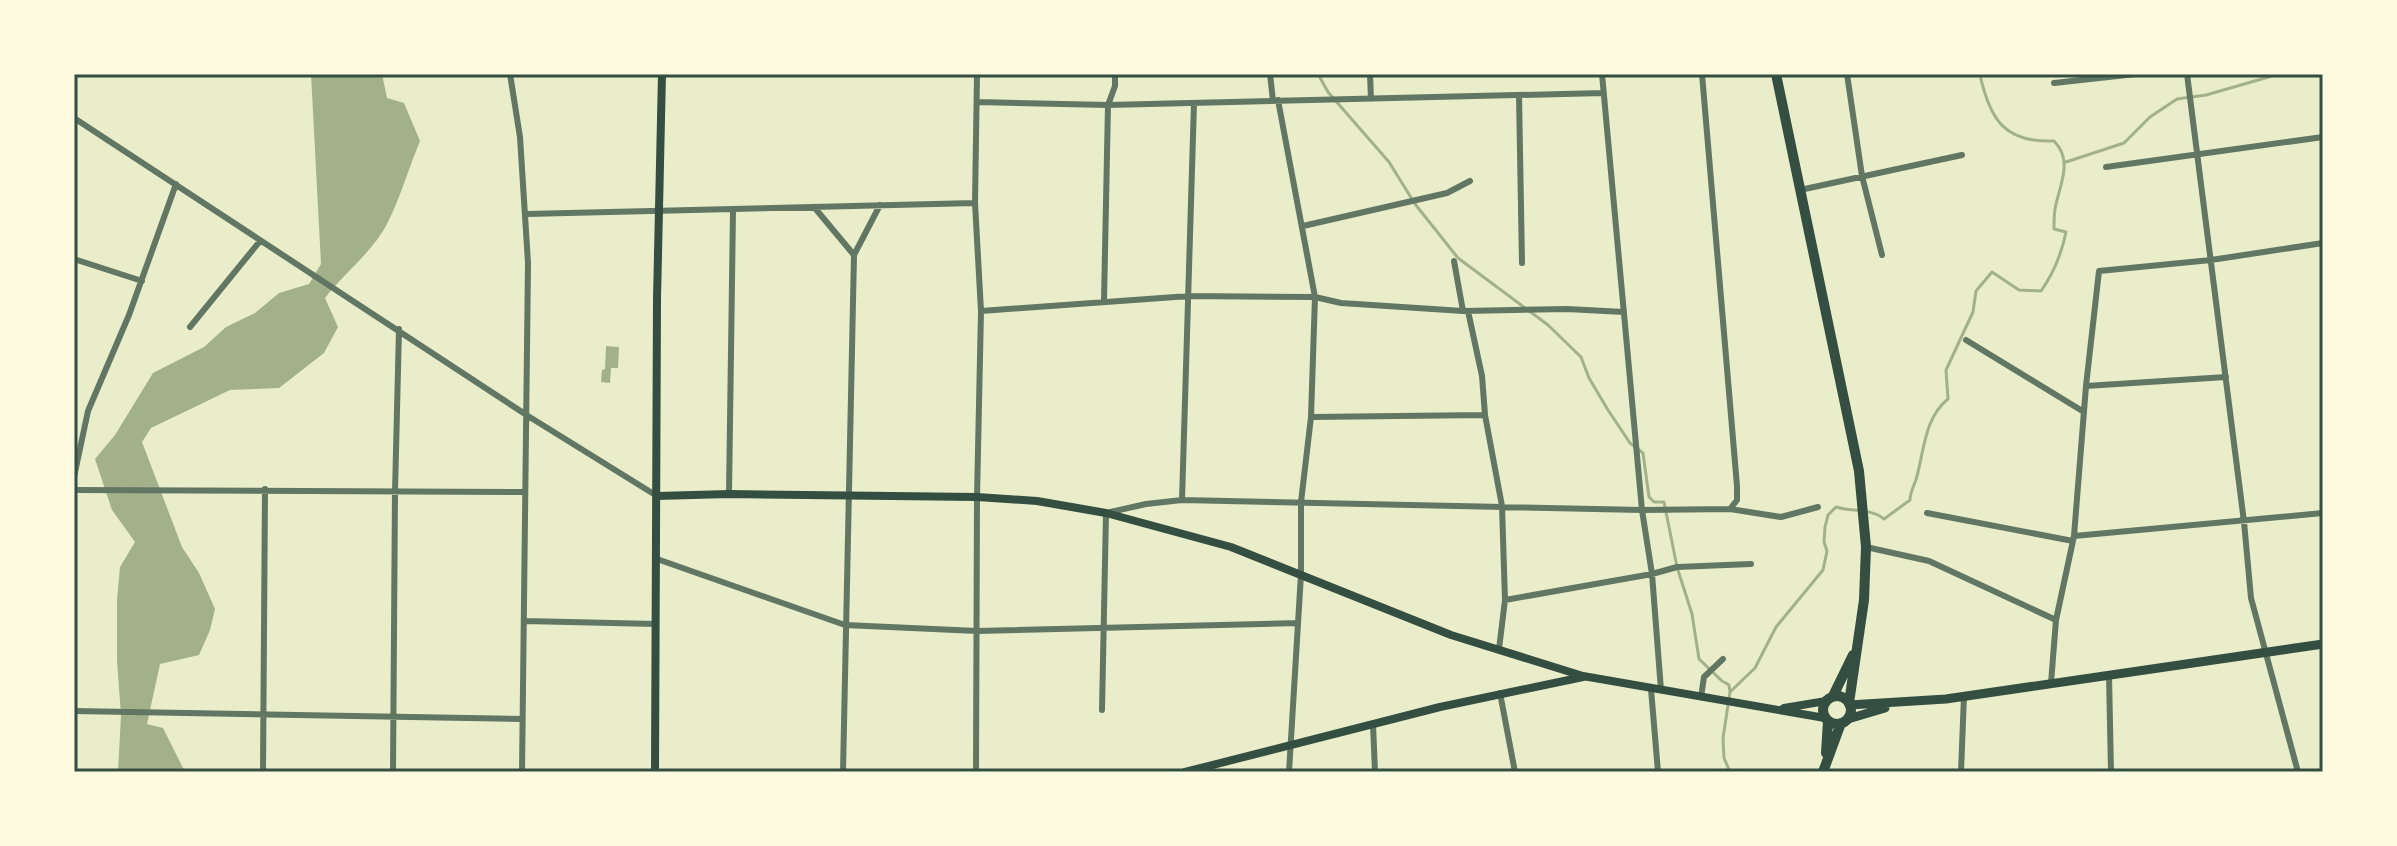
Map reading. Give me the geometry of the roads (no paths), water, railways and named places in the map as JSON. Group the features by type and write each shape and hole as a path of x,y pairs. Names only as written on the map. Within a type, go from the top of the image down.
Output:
{"highway":[{"path":"1776,74 1855,446 1866,547 1864,600 1849,704 1851,711 1824,768"},
{"path":"1824,768 1826,719 1823,709 1859,642"},
{"path":"1829,699 1841,697 1849,704"},
{"path":"1826,719 1844,721"}],"main road":[{"path":"655,772 662,74"},
{"path":"657,496 977,497 1037,501 1106,513 1231,547 1439,630 1583,676 1826,719"},
{"path":"1849,704 1946,699 2323,644"},
{"path":"1185,772 1500,693 1583,676"},
{"path":"1780,709 1829,699"},
{"path":"1844,721 1883,708 1916,702"}],"street":[{"path":"510,74 527,214 528,416 522,772"},
{"path":"976,772 981,311 975,203 977,74"},
{"path":"1104,301 1108,105 1115,86 1115,74"},
{"path":"1270,74 1315,297 1311,417 1301,502 1301,574 1289,772"},
{"path":"1370,74 1371,99"},
{"path":"1602,74 1661,690"},
{"path":"1702,74 1737,486 1737,500 1730,509"},
{"path":"1847,74 1862,176 1882,255"},
{"path":"2054,83 2136,74"},
{"path":"2187,74 2251,598 2298,772"},
{"path":"977,102 1108,105 1603,93"},
{"path":"1519,95 1522,263"},
{"path":"1182,500 1194,103"},
{"path":"74,118 528,416 657,496"},
{"path":"2106,167 2323,137"},
{"path":"1800,190 1962,155"},
{"path":"1303,226 1447,193 1470,181"},
{"path":"74,477 88,411 108,369 176,184"},
{"path":"527,214 975,203"},
{"path":"843,772 854,255 880,205"},
{"path":"814,207 854,255"},
{"path":"729,494 733,210"},
{"path":"190,327 260,241"},
{"path":"2051,683 2056,620 2074,539 2099,271 2211,260 2323,243"},
{"path":"74,259 142,281"},
{"path":"1454,261 1482,376 1485,415 1502,506 1505,600 1499,649"},
{"path":"981,311 1189,296 1315,297 1341,303 1465,311 1624,312"},
{"path":"393,772 399,329"},
{"path":"1966,340 2084,412"},
{"path":"2086,386 2226,377"},
{"path":"1311,417 1485,415"},
{"path":"263,772 265,489"},
{"path":"74,490 525,492"},
{"path":"1102,710 1106,513 1182,500 1642,510 1730,509 1781,517 1818,507"},
{"path":"1927,513 2074,539 2323,513"},
{"path":"1866,547 1929,561 2056,620"},
{"path":"657,559 845,625 977,631 1298,623"},
{"path":"1505,600 1677,567 1751,564"},
{"path":"525,621 656,624"},
{"path":"1701,697 1704,677 1723,659"},
{"path":"2109,675 2111,772"},
{"path":"1651,689 1658,772"},
{"path":"1500,693 1515,772"},
{"path":"1961,772 1964,696"},
{"path":"74,711 522,719"},
{"path":"1373,724 1375,772"}],"waterway":[{"path":"1318,74 1328,92 1389,162 1415,204 1458,258 1548,325 1581,357 1589,378 1608,410 1630,443 1643,453 1649,497 1654,502 1664,502 1677,567 1692,614 1699,659 1722,681"},
{"path":"1730,772 1724,758 1723,738 1730,692 1755,668 1776,627 1823,570 1828,515 1836,507 1867,512 1884,519 1910,500 1930,424 1940,406 1948,399 1946,370 1973,312 1976,291 1992,272 2019,290 2041,291 2059,255 2066,232 2054,229 2064,165 2060,149 2054,141 2023,138 2002,126 1989,105 1980,75 1983,74"},
{"path":"2066,162 2124,143 2150,117 2177,99 2206,95 2279,74"},
{"path":"1724,682 1729,685 1730,692"}]}
